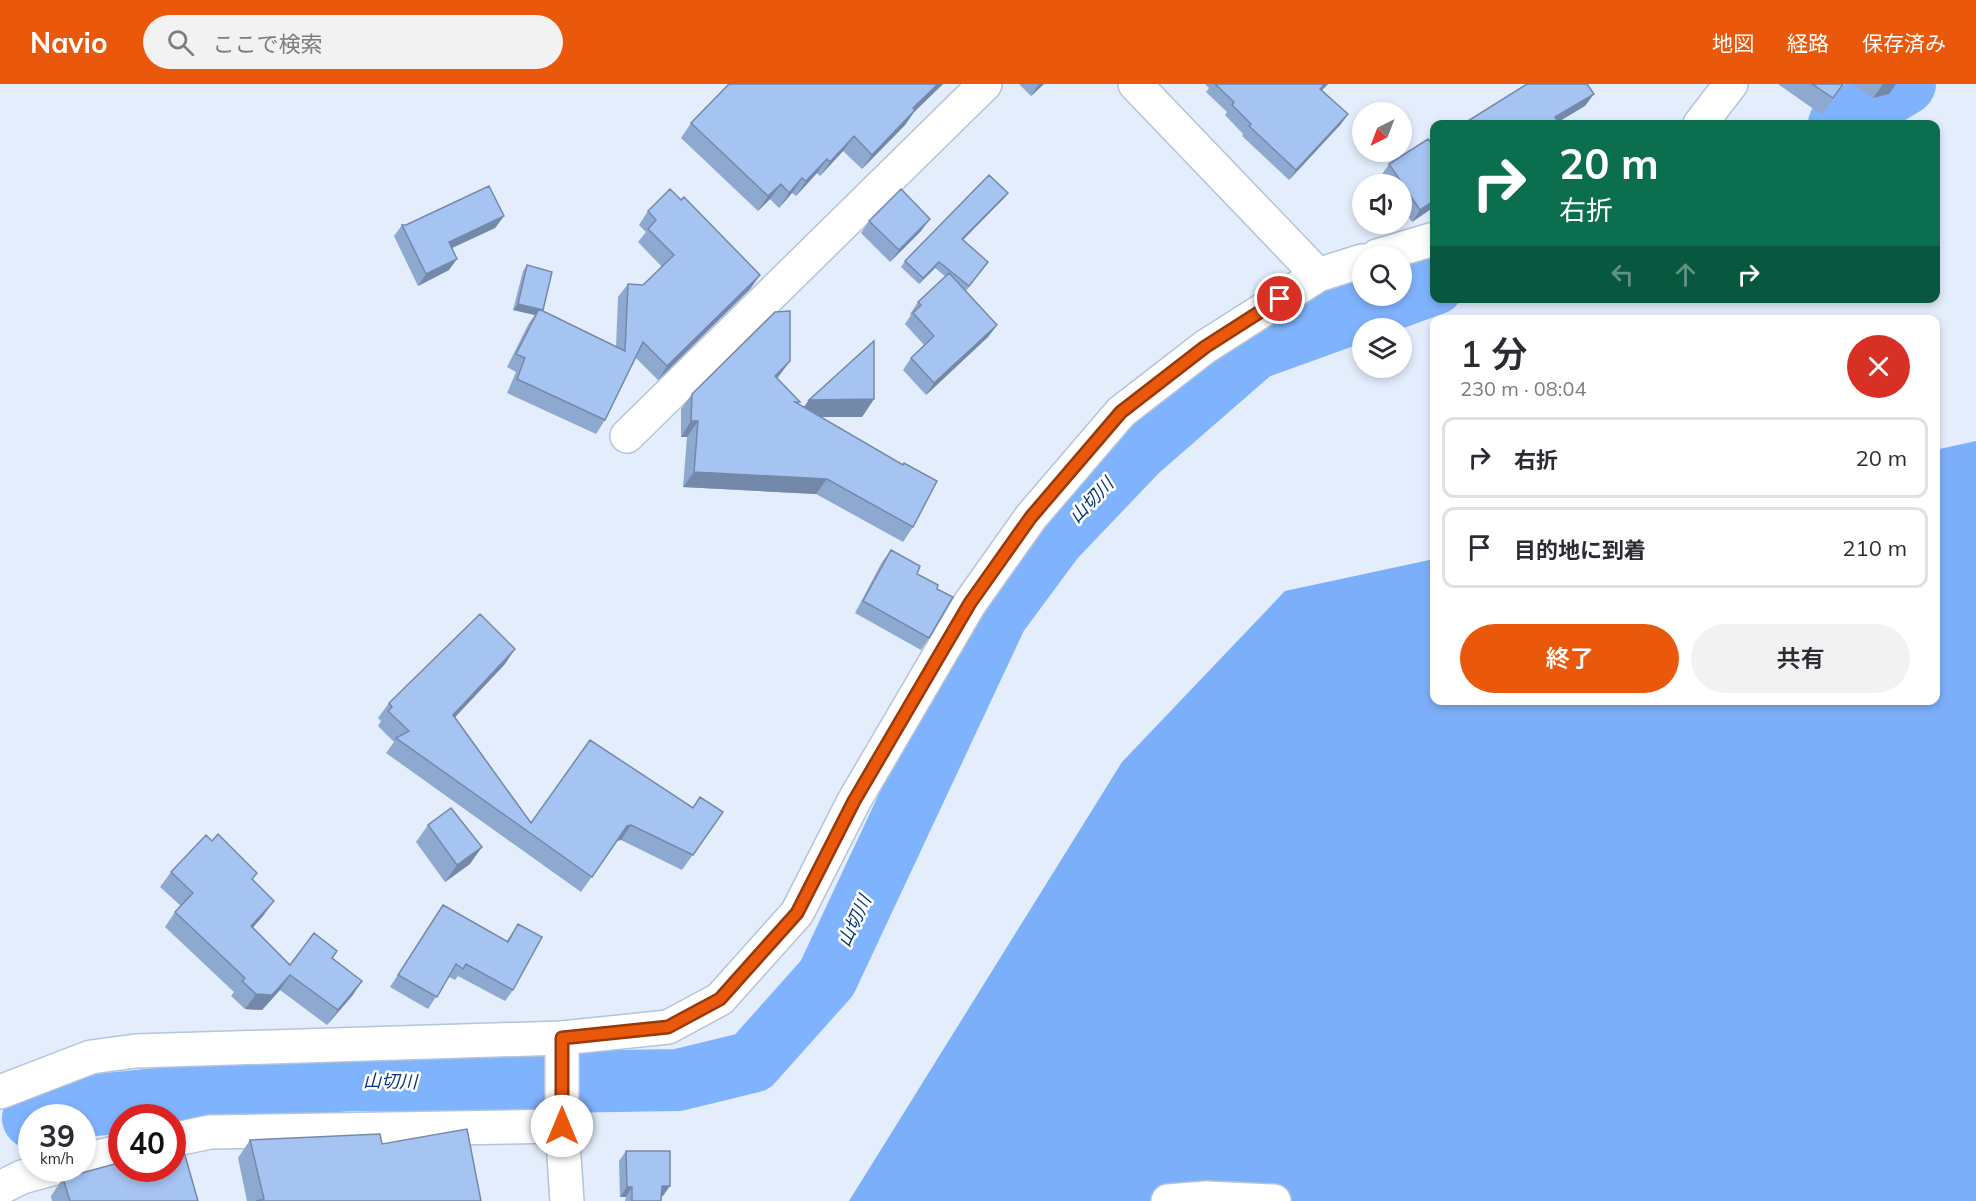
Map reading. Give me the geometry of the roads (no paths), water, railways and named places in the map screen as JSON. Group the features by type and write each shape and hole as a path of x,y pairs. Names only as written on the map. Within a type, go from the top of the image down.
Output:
{"street":[{"path":"627,436 985,84"},
{"path":"1135,84 1318,275"},
{"path":"1703,120 1731,84"},
{"path":"1411,246 1430,240"},
{"path":"0,1092 91,1057 136,1051 562,1038 668,1027 720,999 797,913 854,801 970,603 1031,517 1121,412 1205,347 1318,275 1352,264"},
{"path":"562,1038 562,1126 567,1201"},
{"path":"186,1137 210,1132 562,1126"},
{"path":"0,1188 18,1179"},
{"path":"1168,1201 1206,1198 1274,1201"}],"waterway":[{"name":"山切川","path":"1846,120 1905,84"},
{"name":"山切川","path":"96,1105 350,1080 498,1083 678,1080 752,1062 827,978 997,615 1054,538 1138,450 1254,349 1430,285"}]}
